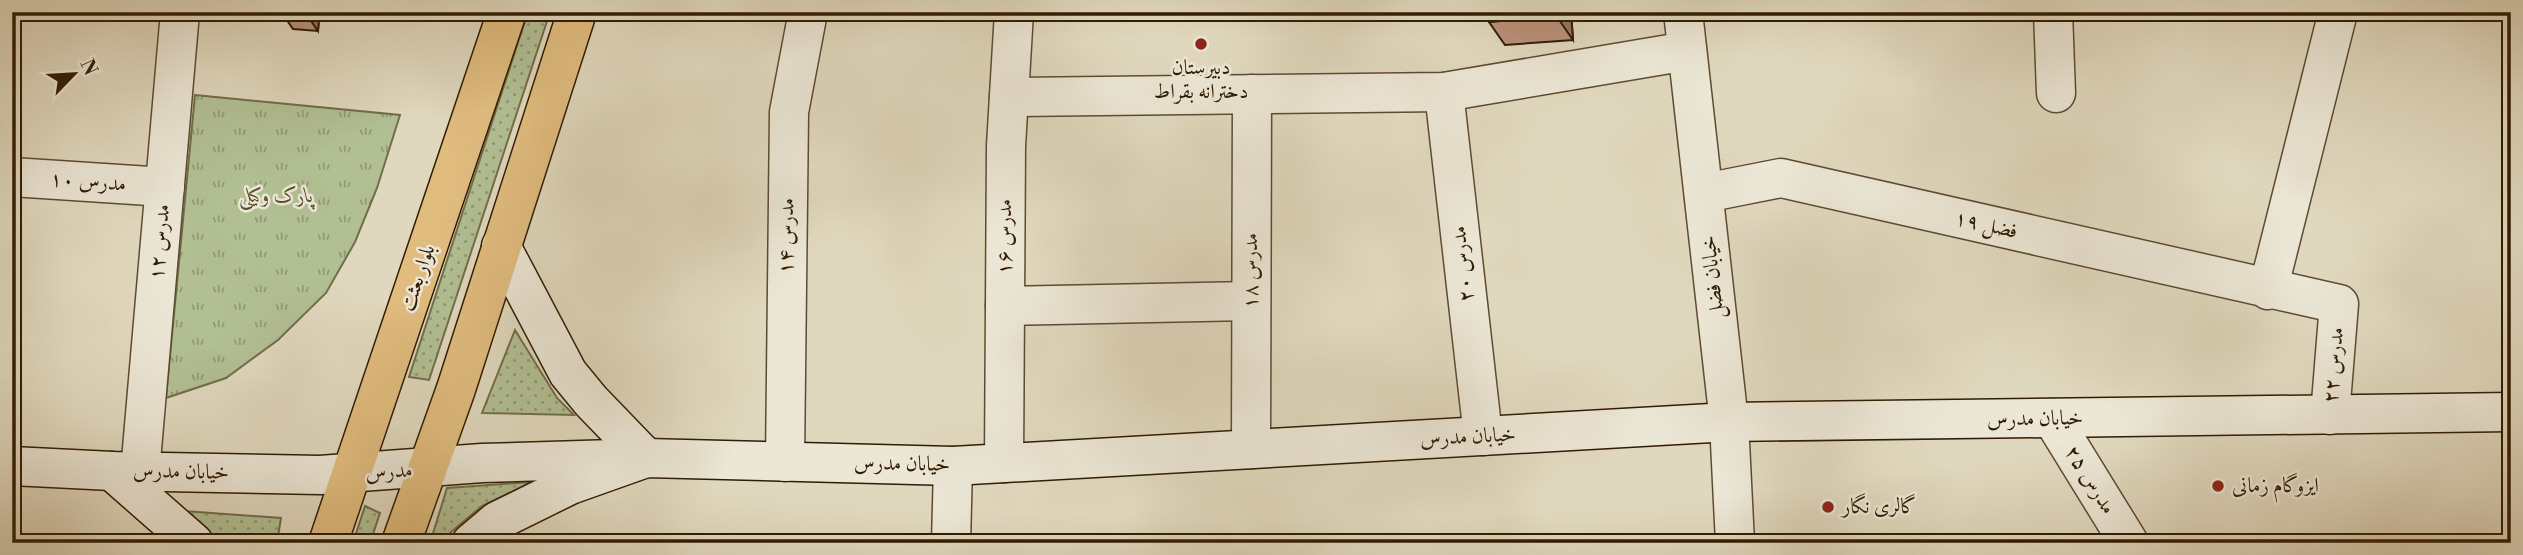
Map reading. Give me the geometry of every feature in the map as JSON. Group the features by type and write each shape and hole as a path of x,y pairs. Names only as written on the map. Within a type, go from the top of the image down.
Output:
{"main road":[{"name":"بلوار بعثت","path":"328,543 507,12"},
{"path":"401,543 456,389 578,12"}],"street":[{"name":"مدرس ۱۲","path":"126,472 165,187 180,12"},
{"name":"مدرس ۱۴","path":"785,462 789,112 808,12"},
{"name":"مدرس ۱۶","path":"1004,463 1006,146 1014,12"},
{"name":"خیابان فضل","path":"1683,12 1729,422 1735,543"},
{"path":"2053,12 2056,93"},
{"path":"2268,290 2338,12"},
{"path":"1009,97 1444,92 1687,51"},
{"name":"مدرس ۲۰","path":"1444,92 1483,436"},
{"name":"مدرس ۱۸","path":"1251,449 1252,94"},
{"name":"مدرس ۱۰","path":"12,177 165,187"},
{"name":"فضل ۱۹","path":"1704,196 1720,190 1782,178 2268,290"},
{"path":"471,543 497,521 570,485 646,458 568,373 501,246"},
{"name":"مدرس ۲۲","path":"2268,290 2339,304 2330,415"},
{"path":"1005,306 1250,301"},
{"name":"خیابان مدرس","path":"426,469 482,463 646,458 953,466 1729,422 2511,412"},
{"name":"مدرس ۲۵","path":"2052,418 2129,543"},
{"name":"خیابان مدرس","path":"12,466 126,472 351,474"},
{"path":"951,543 953,466"},
{"name":"مدرس","path":"351,474 426,469"},
{"path":"126,472 194,543"}],"green space":[{"path":"528,12 550,12 429,380 409,377"},
{"name":"پارک وکیلی","path":"195,95 400,115 377,188 355,242 326,293 278,340 226,378 166,398"},
{"path":"515,330 557,398 574,415 482,413"},
{"path":"532,482 482,506 438,543 430,543 447,488"},
{"path":"365,506 380,513 370,543 353,543"},
{"path":"184,511 281,518 277,543 219,543"}],"building":[{"path":"1488,12 1557,12 1557,17 1489,22"}],"place":[{"name":"دبیرستان دخترانه بقراط","path":"1201,44"},
{"name":"ایزوگام زمانی","path":"2218,486"},
{"name":"گالری نگار","path":"1828,507"}]}
